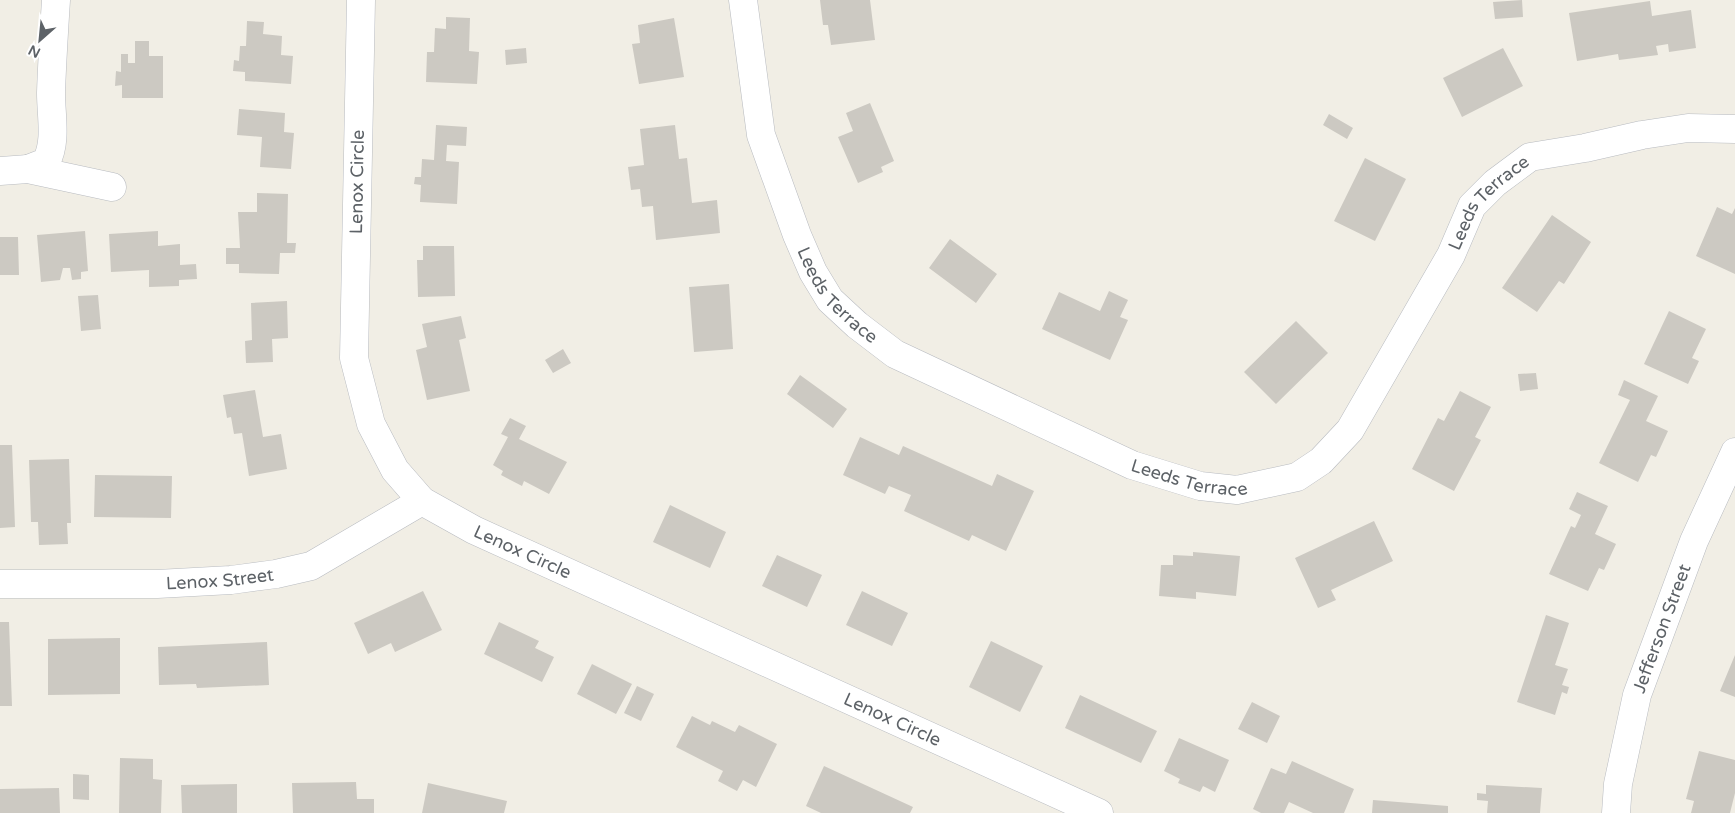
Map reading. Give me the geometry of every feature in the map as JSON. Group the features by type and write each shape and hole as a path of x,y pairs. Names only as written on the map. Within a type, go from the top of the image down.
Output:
{"street":[{"path":"28,169 46,162 50,155 56,0"},
{"name":"Lenox Circle","path":"361,0 354,358 371,424 395,470 422,501 474,530 1099,813"},
{"name":"Leeds Terrace","path":"743,0 761,135 797,235 813,272 830,300 857,325 895,354 1132,464 1200,486 1237,490 1297,477 1321,461 1350,430 1451,255 1472,206 1495,183 1530,157 1688,128 1735,129"},
{"path":"0,170 28,169 112,186"},
{"name":"Jefferson Street","path":"1616,813 1618,784 1637,695 1694,541 1735,452"},
{"name":"Lenox Street","path":"0,584 156,584 231,580 276,574 311,566 422,501"}],"building":[{"path":"820,0 870,0 875,40 831,45 828,25 823,25"},
{"path":"1522,0 1523,17 1495,19 1493,2"},
{"path":"1650,1 1652,16 1691,10 1696,48 1669,52 1668,44 1656,46 1658,55 1619,60 1618,54 1577,61 1569,13"},
{"path":"446,17 470,18 469,51 479,52 477,84 426,82 427,52 434,52 435,28 446,29"},
{"path":"674,18 684,77 639,84 632,44 640,43 638,25"},
{"path":"247,21 264,22 263,34 282,36 281,55 293,56 291,84 245,81 245,72 233,71 234,60 239,61 240,46 246,46"},
{"path":"135,41 149,41 149,56 163,56 163,98 122,98 122,85 115,86 116,71 121,72 121,54 128,54 128,63 135,63"},
{"path":"526,48 527,63 506,65 505,50"},
{"path":"1503,48 1523,86 1462,117 1443,78"},
{"path":"870,103 894,161 881,167 883,172 858,183 838,137 853,131 846,113"},
{"path":"239,109 285,113 284,132 294,133 291,169 260,167 262,137 237,135"},
{"path":"1329,114 1353,128 1347,139 1323,125"},
{"path":"436,125 467,127 466,146 447,145 446,161 459,162 457,204 420,202 421,185 414,184 415,177 421,177 422,159 434,160"},
{"path":"675,125 679,159 687,158 692,203 717,200 720,233 656,240 653,206 642,207 640,189 631,190 628,167 644,165 640,129"},
{"path":"1365,158 1406,179 1375,241 1334,221"},
{"path":"257,193 288,194 287,243 296,243 295,253 280,253 279,274 239,273 239,264 226,264 226,248 240,248 238,212 257,212"},
{"path":"1717,207 1732,214 1735,208 1735,274 1696,256"},
{"path":"1552,215 1591,242 1564,284 1559,281 1537,312 1502,288"},
{"path":"85,231 88,271 81,272 81,279 72,280 70,268 63,268 60,280 41,282 37,235"},
{"path":"158,231 158,246 180,244 180,265 196,264 197,279 179,280 179,286 149,287 149,270 111,272 109,234"},
{"path":"0,237 18,237 19,275 0,275"},
{"path":"950,239 997,274 976,303 929,268"},
{"path":"423,246 454,246 455,296 418,297 417,260 423,260"},
{"path":"729,284 733,349 694,352 689,287"},
{"path":"1109,291 1128,300 1120,317 1128,320 1110,360 1042,329 1059,292 1100,311"},
{"path":"98,295 101,329 81,331 78,296"},
{"path":"287,301 288,338 272,339 273,362 246,363 245,341 252,340 251,303"},
{"path":"1669,311 1706,329 1692,358 1699,361 1688,384 1644,364"},
{"path":"461,316 466,338 459,340 470,391 427,400 416,350 427,347 422,324"},
{"path":"1296,321 1328,353 1276,404 1244,372"},
{"path":"563,349 571,363 553,373 545,360"},
{"path":"1536,373 1538,389 1520,391 1518,374"},
{"path":"800,375 847,409 833,428 787,394"},
{"path":"1624,380 1658,396 1646,421 1668,431 1656,457 1651,455 1638,482 1599,463 1630,400 1618,395"},
{"path":"255,390 263,437 281,434 287,469 249,476 242,433 234,434 231,417 227,418 223,395"},
{"path":"1460,391 1491,407 1475,437 1481,440 1454,491 1412,469 1438,418 1444,421"},
{"path":"510,418 526,426 519,439 567,462 549,494 524,481 522,486 501,475 503,471 493,465 508,437 501,434"},
{"path":"860,437 899,455 903,446 992,486 997,474 1034,491 1006,551 972,535 969,541 904,511 911,495 889,486 885,494 843,475"},
{"path":"0,445 12,445 15,527 0,528"},
{"path":"69,459 71,523 67,523 68,544 39,545 38,522 31,522 29,460"},
{"path":"95,475 172,476 171,518 94,517"},
{"path":"1577,492 1608,506 1595,534 1616,544 1604,570 1599,568 1588,591 1549,574 1571,526 1575,528 1581,515 1569,509"},
{"path":"670,505 726,532 710,568 653,542"},
{"path":"1374,521 1393,561 1331,590 1336,600 1318,608 1295,558"},
{"path":"1193,552 1240,556 1236,596 1196,592 1196,599 1159,596 1161,565 1173,565 1173,555 1193,556"},
{"path":"777,555 822,575 807,607 762,586"},
{"path":"423,591 442,630 395,652 391,643 368,654 354,623"},
{"path":"862,591 908,613 892,646 846,625"},
{"path":"1546,615 1569,623 1555,665 1568,669 1562,685 1569,687 1567,694 1562,692 1555,715 1517,702"},
{"path":"0,622 9,622 12,706 0,706"},
{"path":"499,622 539,641 535,648 554,657 542,682 484,654"},
{"path":"120,638 120,694 48,695 48,639"},
{"path":"991,641 1043,666 1020,712 969,687"},
{"path":"267,642 269,685 197,688 196,684 159,685 158,647"},
{"path":"1735,655 1735,697 1720,691"},
{"path":"592,664 632,684 616,714 577,694"},
{"path":"637,686 654,694 641,721 624,713"},
{"path":"1080,695 1157,731 1141,763 1065,728"},
{"path":"1252,702 1280,716 1267,743 1238,729"},
{"path":"692,716 710,725 712,721 735,732 739,725 777,744 756,787 743,780 737,791 718,781 723,771 676,747"},
{"path":"1179,738 1229,760 1215,792 1203,786 1200,792 1178,783 1180,779 1164,771"},
{"path":"1699,751 1735,760 1735,793 1730,813 1691,813 1694,801 1686,799"},
{"path":"120,758 153,759 153,779 162,780 161,813 119,813"},
{"path":"1292,761 1354,789 1344,813 1313,813 1289,802 1284,813 1261,813 1253,809 1271,768 1286,774"},
{"path":"824,766 913,807 910,813 821,813 806,806"},
{"path":"73,774 89,775 89,800 73,799"},
{"path":"356,782 357,799 374,799 374,813 293,813 292,783"},
{"path":"428,783 507,801 504,813 422,813"},
{"path":"237,784 237,813 182,813 181,785"},
{"path":"1486,785 1542,788 1540,813 1487,813 1488,801 1477,800 1477,793 1486,794"},
{"path":"59,788 60,813 0,813 0,789"},
{"path":"1373,800 1448,806 1448,813 1372,813"}]}
